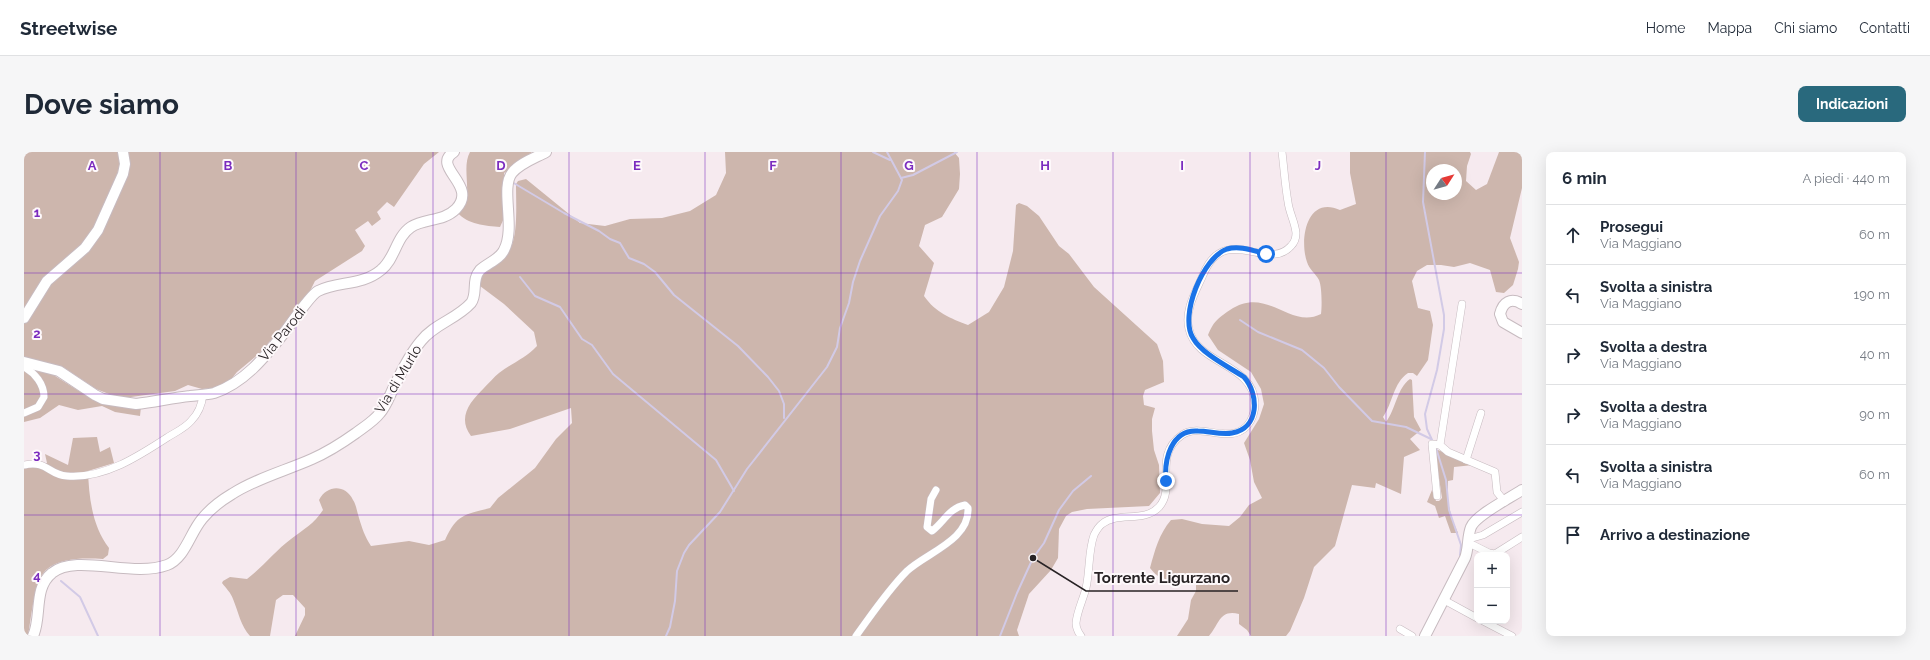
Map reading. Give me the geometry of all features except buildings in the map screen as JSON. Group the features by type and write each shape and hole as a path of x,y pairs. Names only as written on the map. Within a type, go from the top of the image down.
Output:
{"street":[{"path":"24,318 47,281 85,248 98,230 123,174 125,164 123,152"},
{"name":"Via Parodi","path":"24,362 55,369 95,395 122,403 136,404 212,393 228,386 265,357 316,292 359,282 374,275 388,264 406,231 416,224 447,216 456,209 462,197 462,191 458,180 448,169 447,164 448,158 454,152"},
{"name":"Via di Murlo","path":"32,636 44,583 56,570 69,566 80,565 126,570 166,565 178,559 192,533 203,517 232,494 258,480 326,452 341,443 377,416 385,405 403,368 419,343 431,330 463,310 472,302 478,273 503,252 509,236 508,186 511,173 525,163 546,152"},
{"path":"1080,636 1076,622 1086,588 1094,538 1099,527 1109,520 1135,517 1149,513 1160,506 1166,491 1165,468 1167,458 1174,443 1182,435 1197,431 1231,434 1242,429 1251,419 1255,405 1250,384 1244,377 1197,345 1188,327 1189,310 1207,266 1219,253 1237,248 1274,254 1285,251 1293,244 1296,238 1295,228 1288,203 1282,152"},
{"path":"1522,304 1515,300 1507,302 1502,306 1500,314 1503,322 1522,333"},
{"path":"1437,496 1436,445 1462,304"},
{"path":"24,367 35,375 44,393 44,399 38,407 24,413"},
{"path":"24,465 44,465 58,474 66,476 88,475 114,467 184,428 198,413 202,404 203,394"},
{"path":"1466,460 1480,413"},
{"path":"1436,445 1448,452 1495,472 1497,492 1506,502"},
{"path":"856,636 890,591 908,571 940,550 962,528 968,513 968,508 965,505 959,506 951,511 932,531 927,527 931,499 936,490"},
{"path":"1425,636 1465,558 1470,530 1475,522 1522,490"},
{"path":"1469,541 1483,535 1522,512"},
{"path":"1469,541 1489,553 1495,554 1522,537"},
{"path":"1444,600 1474,616"},
{"path":"1491,624 1512,636"},
{"path":"1400,629 1412,636"}],"shaded area":[{"path":"24,152 118,152 120,165 92,232 24,312"},
{"path":"128,152 439,152 424,164 394,207 387,202 377,212 381,219 372,226 368,221 355,230 365,246 362,251 315,281 308,295 261,352 237,372 228,383 216,388 202,389 188,385 175,391 124,398 96,389 63,367 24,357 24,323 31,316 51,284 102,231 125,181"},
{"path":"470,152 532,152 504,173 505,216 500,227 483,225 466,220 458,213 466,200 466,167"},
{"path":"725,152 954,152 959,158 959,189 942,217 925,225 919,246 934,263 924,296 938,311 968,325 989,312 1004,287 1013,251 1016,205 1019,203 1027,206 1039,216 1059,246 1069,254 1094,287 1157,344 1163,361 1164,382 1145,390 1143,396 1144,405 1155,408 1152,419 1152,431 1154,450 1159,465 1160,493 1149,506 1087,509 1072,512 1066,516 1059,529 1058,558 1051,570 1029,594 1017,630 1019,636 295,636 305,615 305,608 293,595 283,595 276,600 270,636 250,636 242,624 231,595 222,583 223,581 230,577 247,579 253,574 285,544 316,519 323,510 319,500 327,491 336,488 345,491 350,495 371,546 409,541 429,545 445,540 453,525 462,517 490,508 498,498 535,468 556,439 572,423 571,408 510,429 471,436 465,422 465,416 470,404 493,378 537,346 534,332 504,304 480,286 479,281 485,271 508,252 511,247 516,225 516,184 518,181 526,179 580,223 605,226 630,219 662,218 690,211 716,195 726,173"},
{"path":"1350,152 1470,152 1471,154 1467,166 1466,181 1476,190 1487,184 1499,152 1522,152 1522,188 1510,238 1519,262 1513,285 1504,293 1496,292 1490,270 1470,263 1454,267 1427,265 1417,271 1412,281 1418,308 1430,311 1433,325 1428,360 1417,376 1413,373 1408,373 1399,382 1383,417 1386,422 1402,388 1410,379 1412,380 1414,417 1421,430 1410,439 1420,450 1404,457 1401,494 1376,483 1375,488 1352,485 1335,546 1314,567 1304,598 1290,631 1286,636 1251,636 1247,630 1239,624 1239,614 1232,613 1223,616 1220,619 1209,636 1177,636 1188,619 1191,600 1196,591 1196,580 1166,579 1155,574 1150,568 1163,531 1171,520 1182,519 1202,524 1229,526 1240,517 1249,505 1262,498 1254,482 1250,460 1244,443 1259,419 1264,404 1261,389 1251,372 1218,350 1208,335 1212,326 1219,318 1230,310 1243,304 1255,302 1267,304 1299,317 1310,317 1321,314 1322,297 1320,283 1307,262 1304,242 1305,231 1313,214 1320,209 1329,207 1340,210 1356,204 1350,173"},
{"path":"24,368 52,374 82,393 104,401 141,407 140,416 115,412 102,406 78,410 59,405 40,418 24,422"},
{"path":"97,437 100,452 110,447 114,463 88,471 92,511 103,539 109,548 108,555 103,559 73,559 58,563 46,570 42,575 36,591 28,636 24,636 24,469 47,463 45,454 68,465 73,438"},
{"path":"1438,450 1473,465 1454,467 1453,480 1448,481 1448,502 1452,519 1458,533 1451,533 1445,516 1439,518 1435,506 1427,502 1432,490 1436,501 1439,501 1442,498 1436,458 1436,451"}],"waterway":[{"path":"873,152 890,160"},
{"path":"666,636 670,627 675,601 677,571 684,553 689,545 720,512 747,469 827,367 837,347 840,328 849,303 853,282 860,261 880,216 898,191 902,180 887,152"},
{"path":"901,178 913,175 957,152"},
{"path":"1425,152 1423,202 1444,315 1444,329 1437,370 1425,414 1427,429 1433,442"},
{"path":"512,182 564,213 599,231 610,239 620,243 629,258 644,264 655,272 674,295 738,346 768,377 779,391 784,404 784,418"},
{"path":"520,277 535,296 560,307 582,339 592,345 613,374 716,460 734,491"},
{"path":"1240,320 1258,332 1302,350 1324,368 1339,387 1372,421 1406,427 1431,439"},
{"path":"1436,448 1446,480 1449,510 1461,545 1460,555"},
{"path":"1000,636 1033,558 1044,543 1059,510 1073,491 1091,476"},
{"path":"61,581 80,597 98,636"}],"place":[{"name":"Torrente Ligurzano","path":"1033,558"}],"route":[{"path":"1166,481 1165,468 1167,458 1174,443 1182,435 1191,431 1231,434 1238,432 1247,426 1251,419 1254,412 1255,398 1250,384 1244,377 1197,345 1189,332 1189,310 1204,272 1216,255 1231,248 1247,249 1266,254"}]}
